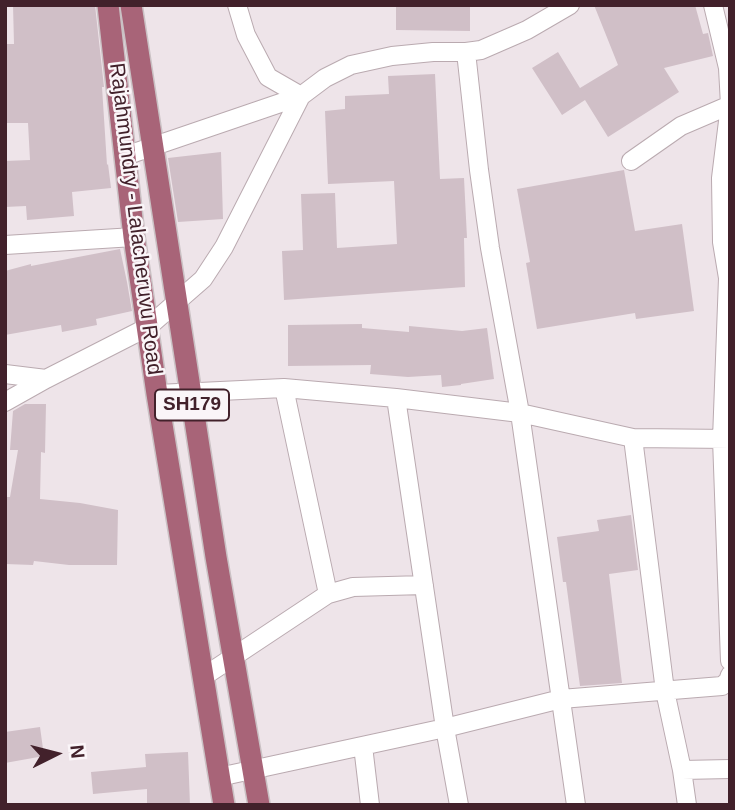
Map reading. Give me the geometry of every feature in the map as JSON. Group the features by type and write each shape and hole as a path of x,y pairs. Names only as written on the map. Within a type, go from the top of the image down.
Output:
{"main road":[{"name":"Rajahmundry - Lalacheruvu Road","path":"108,5 134,237 224,805"},
{"name":"SH179","path":"131,5 190,393 259,805"}],"street":[{"path":"237,5 246,34 268,78 301,96"},
{"path":"125,156 301,96 325,78 351,65 392,56 481,50 527,30 570,5"},
{"path":"713,5 728,68 730,105 721,178 728,278 726,439 730,661"},
{"path":"466,52 490,248 520,413 576,805"},
{"path":"5,402 148,327 203,279 224,247 301,96"},
{"path":"631,161 681,126 730,105"},
{"path":"5,245 134,237"},
{"path":"5,374 46,379"},
{"path":"157,394 284,387 520,413 633,438 726,439"},
{"path":"284,387 328,594"},
{"path":"396,398 458,805"},
{"path":"633,438 665,691 687,805"},
{"path":"203,677 328,594 353,587 424,585"},
{"path":"219,777 445,729 561,699 722,686 730,675"},
{"path":"363,746 370,805"},
{"path":"682,770 730,769"}],"building":[{"path":"13,5 95,5 111,188 72,192 74,216 27,220 26,206 5,207 5,161 30,160 28,123 5,123 5,44 14,44"},
{"path":"396,5 470,5 470,31 396,30"},
{"path":"594,5 695,5 703,34 708,33 713,56 664,68 679,92 608,137 585,100 562,115 532,68 558,52 580,88 618,65"},
{"path":"435,74 440,179 464,178 467,238 464,238 465,287 284,300 282,251 303,250 301,194 335,193 337,248 397,244 394,181 328,184 325,111 345,109 345,96 389,94 388,76"},
{"path":"221,152 223,219 178,222 168,158"},
{"path":"624,170 635,231 682,224 694,311 636,319 635,313 537,329 526,263 530,262 517,189"},
{"path":"120,249 132,311 96,319 97,325 62,332 61,325 5,335 5,271"},
{"path":"362,324 362,328 409,332 409,326 462,331 487,328 494,379 442,387 441,375 408,377 370,374 371,365 288,366 288,325"},
{"path":"25,404 46,404 40,499 118,510 117,565 69,565 34,561 33,565 5,564 7,497 10,497 18,450 10,450 13,411"},
{"path":"631,515 638,570 609,574 622,683 580,686 557,537 599,531 597,520"},
{"path":"40,727 44,756 5,763 5,732"},
{"path":"188,752 190,805 147,805 147,789 93,794 91,772 146,767 145,754"}]}
